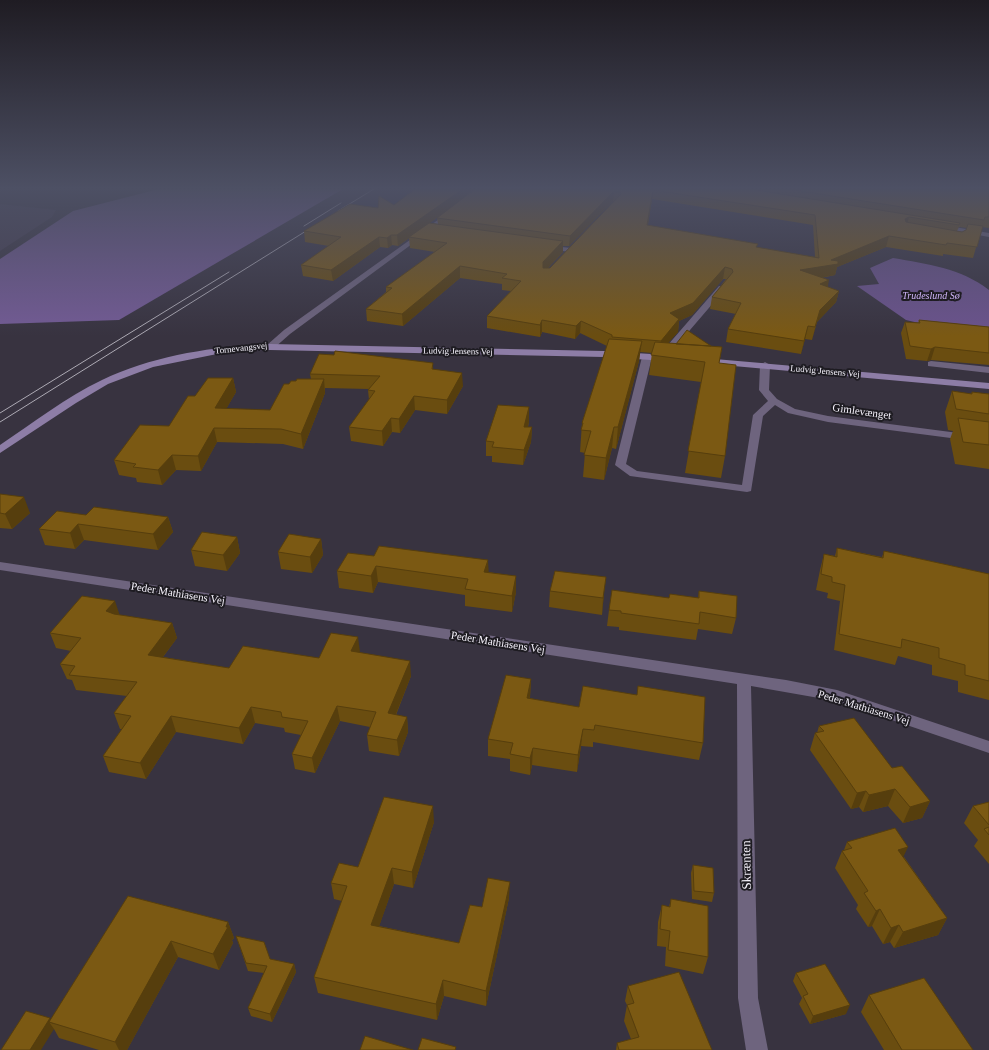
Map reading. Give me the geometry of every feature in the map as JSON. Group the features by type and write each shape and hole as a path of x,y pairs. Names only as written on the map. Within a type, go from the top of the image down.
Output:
{"street":[{"name":"Tornevangsvej","path":"0,450 84,393 117,376 151,365 193,355 237,348 270,347 286,332 422,238"},
{"path":"539,246 571,250"},
{"path":"662,358 726,282"},
{"name":"Ludvig Jensens Vej","path":"270,347 604,354 678,359"},
{"path":"646,357 620,465 634,474 748,489 758,415 774,401"},
{"name":"Ludvig Jensens Vej","path":"694,360 989,386"},
{"path":"931,364 989,370"},
{"name":"Gimlevænget","path":"765,366 764,390 774,401 792,411 828,419 989,440"},
{"name":"Peder Mathiasens Vej","path":"0,566 744,680 837,696 989,747"},
{"name":"Skrænten","path":"744,680 748,998 758,1050"}],"shaded area":[{"path":"0,238 20,238 0,251"},
{"path":"32,238 259,238 119,320 0,324 0,259"}],"water":[{"name":"Trudeslund Sø","path":"893,258 931,265 955,272 989,290 989,333 936,327 906,320 857,286 879,284 870,268"}],"building":[{"path":"340,238 378,238 331,270 301,265"},
{"path":"415,238 541,238 563,241 543,262 543,268 550,268 579,238 723,238 758,244 756,247 819,258 817,238 884,238 831,260 838,261 838,264 800,270 829,280 820,284 839,291 820,310 815,327 808,326 804,341 728,329 741,303 712,297 733,272 732,269 725,267 693,303 670,313 679,319 661,341 612,337 612,335 581,321 576,326 542,320 540,325 487,316 521,281 502,278 507,274 460,266 402,314 366,309 392,288 386,287 447,243"},
{"path":"902,238 980,238 977,247 947,243 946,245"},
{"path":"919,320 989,327 989,353 935,347 931,349 910,346 905,322 920,323"},
{"path":"687,330 711,346 676,344"},
{"path":"609,339 642,341 618,427 614,427 606,458 584,455 591,431 581,430"},
{"path":"655,342 722,347 719,363 736,365 725,456 688,451 705,362 651,355"},
{"path":"335,351 433,363 432,369 462,373 447,400 414,396 399,419 391,418 382,431 349,427 375,391 368,390 380,376 310,374 319,354 334,355"},
{"path":"208,378 233,378 215,408 270,410 284,384 289,384 291,381 296,381 297,379 324,379 301,434 281,429 214,428 198,456 172,455 158,470 133,467 136,464 114,460 140,425 169,426 188,396 195,396"},
{"path":"952,391 972,394 972,392 989,394 989,414 956,409"},
{"path":"498,405 529,407 524,427 532,427 524,450 492,447 494,442 486,441"},
{"path":"958,418 989,422 989,445 963,442"},
{"path":"0,494 24,497 5,514 0,513"},
{"path":"94,507 168,517 153,534 78,524 70,533 39,529 57,511 86,515"},
{"path":"202,532 237,537 223,555 191,550"},
{"path":"289,534 321,539 310,557 278,552"},
{"path":"379,546 488,560 484,572 516,576 512,596 465,589 468,579 376,566 371,576 337,571 348,553 374,556"},
{"path":"837,548 883,558 884,551 989,574 989,681 965,675 965,665 939,658 939,648 902,639 901,648 839,634 845,585 832,582 832,577 821,574 824,554 837,557"},
{"path":"555,571 606,577 603,598 550,591"},
{"path":"612,590 669,598 670,594 699,598 699,591 737,596 736,618 700,612 699,624 621,613 621,611 609,610"},
{"path":"82,596 115,601 106,611 114,614 172,623 148,655 229,668 243,646 319,658 331,633 358,637 351,651 410,661 388,713 407,717 397,740 367,735 376,712 337,706 312,758 292,754 308,721 282,717 281,712 251,707 239,728 171,716 140,763 103,756 131,716 114,713 137,682 69,675 75,666 60,664 81,638 50,633"},
{"path":"506,675 531,679 527,698 579,707 583,686 637,695 638,686 705,697 703,743 595,725 594,730 583,729 578,755 533,748 530,758 510,754 513,743 488,739"},
{"path":"854,718 892,768 902,766 930,801 910,807 895,789 869,795 866,791 857,793 815,733 824,731 819,726"},
{"path":"384,797 433,806 412,872 392,868 371,925 459,943 470,905 482,907 488,878 510,882 486,991 443,980 436,1004 314,977 347,886 331,883 339,863 358,867"},
{"path":"989,802 989,825 973,806"},
{"path":"989,827 989,835 984,829"},
{"path":"895,828 908,847 898,850 947,918 903,932 899,925 891,928 880,909 876,911 864,893 868,891 842,851 852,848 847,842"},
{"path":"693,865 713,868 714,893 694,891"},
{"path":"128,896 228,922 226,927 228,927 213,954 171,941 115,1042 49,1022"},
{"path":"671,899 708,906 708,957 668,950 670,931 660,929 662,905 670,907"},
{"path":"236,936 264,942 270,959 294,964 270,1014 248,1008 267,966 246,963"},
{"path":"825,964 850,1005 813,1016 803,996 808,994 796,973"},
{"path":"679,972 712,1050 619,1050 617,1043 639,1037 627,1005 634,1003 628,986"},
{"path":"924,978 973,1050 902,1050 869,995"},
{"path":"26,1011 50,1018 30,1050 1,1050"},
{"path":"365,1036 413,1050 360,1050"},
{"path":"422,1038 456,1047 455,1050 418,1050"}],"tram line":[{"path":"0,422 295,238"},
{"path":"0,413 229,272"}]}
